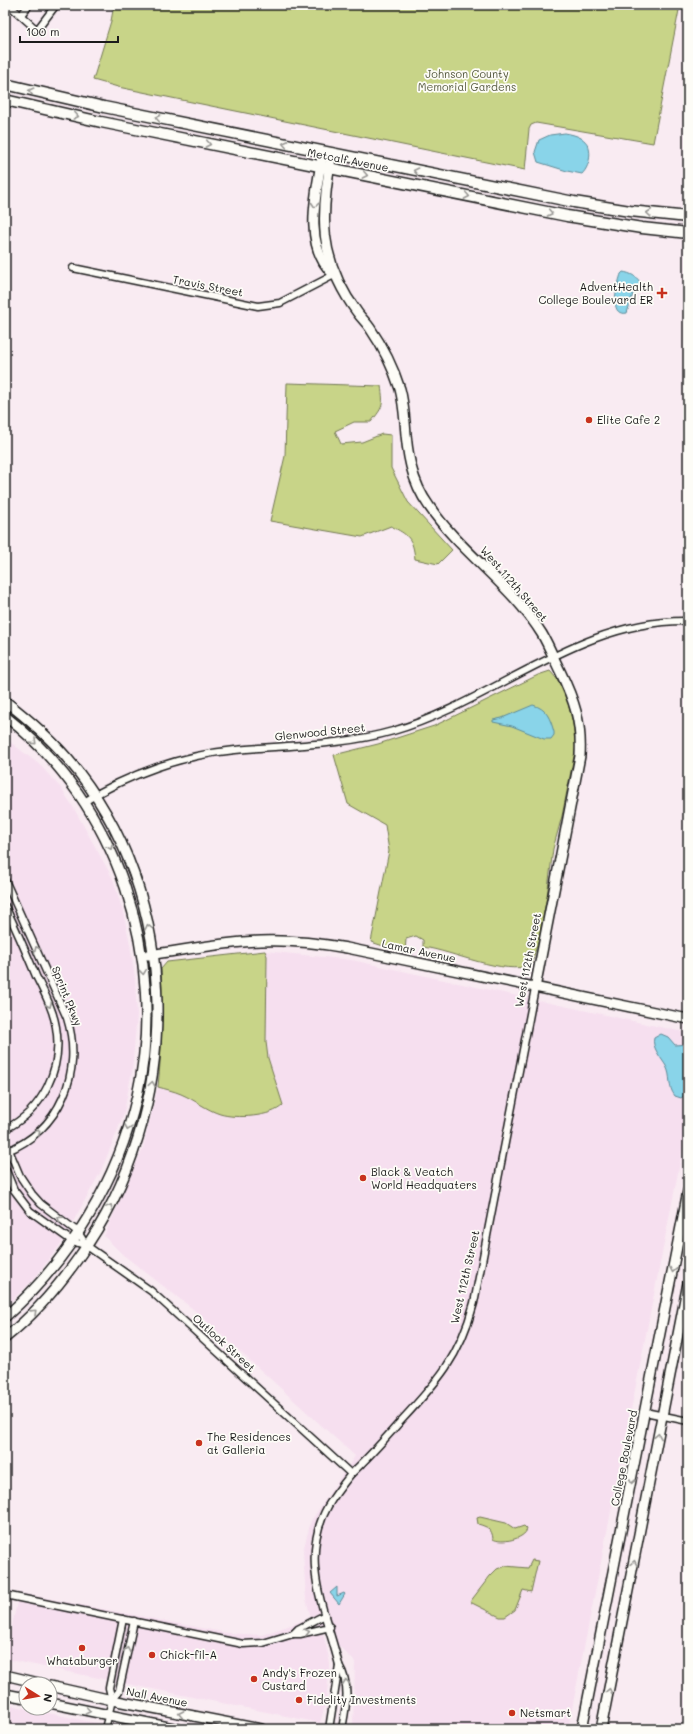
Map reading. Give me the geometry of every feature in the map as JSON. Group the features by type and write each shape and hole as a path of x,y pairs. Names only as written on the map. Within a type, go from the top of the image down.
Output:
{"main road":[{"name":"Metcalf Avenue","path":"5,84 104,107 581,204 688,217"},
{"name":"Metcalf Avenue","path":"5,100 101,122 567,216 642,228 688,233"}],"street":[{"path":"9,5 37,30 56,5"},
{"path":"21,15 29,5"},
{"name":"West 112th Street","path":"328,152 314,203 315,233 318,248 321,259 326,267 334,275 356,312 369,327 387,355 396,378 402,400 407,450 412,472 420,492 442,523 526,612 542,634 575,706 580,728 581,744 578,768 474,1303 464,1336 447,1368 435,1385 351,1474 327,1507 318,1532 314,1561 315,1576 325,1615 330,1627 339,1665 345,1674 347,1695 342,1729"},
{"name":"Travis Street","path":"72,268 258,306 280,303 334,275"},
{"name":"Glenwood Street","path":"84,802 121,782 210,753 345,742 394,731 443,712 586,641 628,628 659,623 688,622"},
{"path":"5,701 23,715 68,759 95,795 116,832 131,868 145,912 153,954 157,988 157,1027 154,1068 148,1104 137,1143 125,1175 108,1210 87,1246 40,1306 5,1338"},
{"path":"5,716 49,756 84,802 106,839 120,873 134,917 142,955 145,987 143,1063 138,1095 127,1132 115,1164 97,1200 72,1241 51,1270 5,1317"},
{"name":"Sprint Pkwy","path":"5,880 67,1018 72,1038 73,1055 71,1074 66,1092 53,1116 35,1135 7,1151"},
{"name":"Sprint Pkwy","path":"5,906 51,1009 56,1028 58,1048 51,1078 42,1096 22,1118 5,1129"},
{"name":"Lamar Avenue","path":"142,955 260,940 312,942 688,1019"},
{"path":"5,1144 20,1176 32,1194 50,1212 78,1232 87,1246"},
{"path":"5,1168 14,1190 23,1204 38,1218 72,1241"},
{"name":"College Boulevard","path":"582,1729 688,1191"},
{"name":"Outlook Street","path":"72,1241 87,1246 151,1291 351,1474"},
{"path":"601,1729 688,1283"},
{"path":"645,1412 688,1420"},
{"path":"5,1595 243,1644 257,1644 294,1634 330,1627"},
{"path":"294,1634 298,1628 325,1615"},
{"path":"105,1729 112,1700 109,1688 123,1619"},
{"path":"112,1700 119,1691 134,1621"},
{"name":"West 112th Street","path":"329,1729 339,1665"},
{"path":"5,1675 18,1678"},
{"name":"Nall Avenue","path":"58,1688 112,1700 261,1729"},
{"path":"5,1694 18,1696"},
{"path":"58,1705 178,1729"}],"shaded area":[{"path":"5,738 40,765 60,787 72,805 113,879 123,912 130,944 135,979 137,1015 132,1071 124,1112 100,1173 60,1245 33,1280 5,1307"},
{"path":"265,951 352,960 688,1033 688,1122 568,1729 363,1729 353,1727 355,1662 313,1620 324,1637 330,1663 326,1702 320,1723 5,1659 19,1593 227,1633 262,1635 311,1618 306,1599 303,1551 311,1521 355,1456 198,1313 122,1254 104,1236 143,1148 158,1087 181,1094 203,1105 236,1116 278,1111 283,1105 268,1058 266,1042 267,957"},
{"path":"5,1704 18,1707 18,1716 58,1715 125,1729 5,1729"}],"green space":[{"name":"Johnson County Memorial Gardens","path":"114,5 680,5 653,143 536,123 531,125 529,129 525,170 118,87 93,80 111,21"},
{"path":"287,383 381,386 382,406 371,422 354,422 335,431 341,444 362,442 382,434 391,435 391,468 408,502 452,550 438,564 415,559 413,546 409,538 391,526 362,537 270,521 285,456"},
{"path":"550,671 557,679 567,698 576,746 562,816 553,849 547,896 539,939 531,965 520,968 478,962 435,949 423,947 423,940 416,936 406,939 405,953 371,942 389,851 385,825 348,804 334,755 378,744 434,726 538,675"},
{"path":"265,951 267,956 266,1042 268,1058 283,1105 271,1112 253,1116 227,1116 210,1110 181,1094 158,1087 162,1028 161,969 167,962"},
{"path":"480,1517 506,1523 515,1529 524,1526 527,1529 525,1533 512,1540 501,1541 493,1539 492,1532 488,1528 478,1524 477,1518"},
{"path":"532,1560 538,1561 531,1592 523,1590 515,1610 505,1617 500,1617 470,1602 497,1569 505,1566 528,1568"}],"water":[{"path":"565,133 579,137 588,145 590,155 589,160 582,174 538,162 535,152 539,140 550,135"},
{"path":"623,272 634,276 641,285 639,290 633,294 627,313 621,313 617,310 615,299 621,274"},
{"path":"533,705 542,709 549,718 554,732 551,739 544,739 512,726 493,722 493,720 502,718"},
{"path":"661,1034 668,1037 675,1045 688,1044 688,1093 681,1098 675,1096 671,1089 668,1070 657,1053 653,1042 654,1038"},
{"path":"337,1587 337,1596 344,1593 345,1594 339,1604 330,1593"}],"place":[{"name":"AdventHealth College Boulevard ER","path":"662,293"},
{"name":"Elite Cafe 2","path":"589,420"},
{"name":"Black & Veatch World Headquaters","path":"363,1178"},
{"name":"The Residences at Galleria","path":"199,1443"},
{"name":"Whataburger","path":"82,1648"},
{"name":"Chick-fil-A","path":"152,1655"},
{"name":"Andy's Frozen Custard","path":"254,1679"},
{"name":"Fidelity Investments","path":"299,1700"},
{"name":"Netsmart","path":"512,1713"}]}
